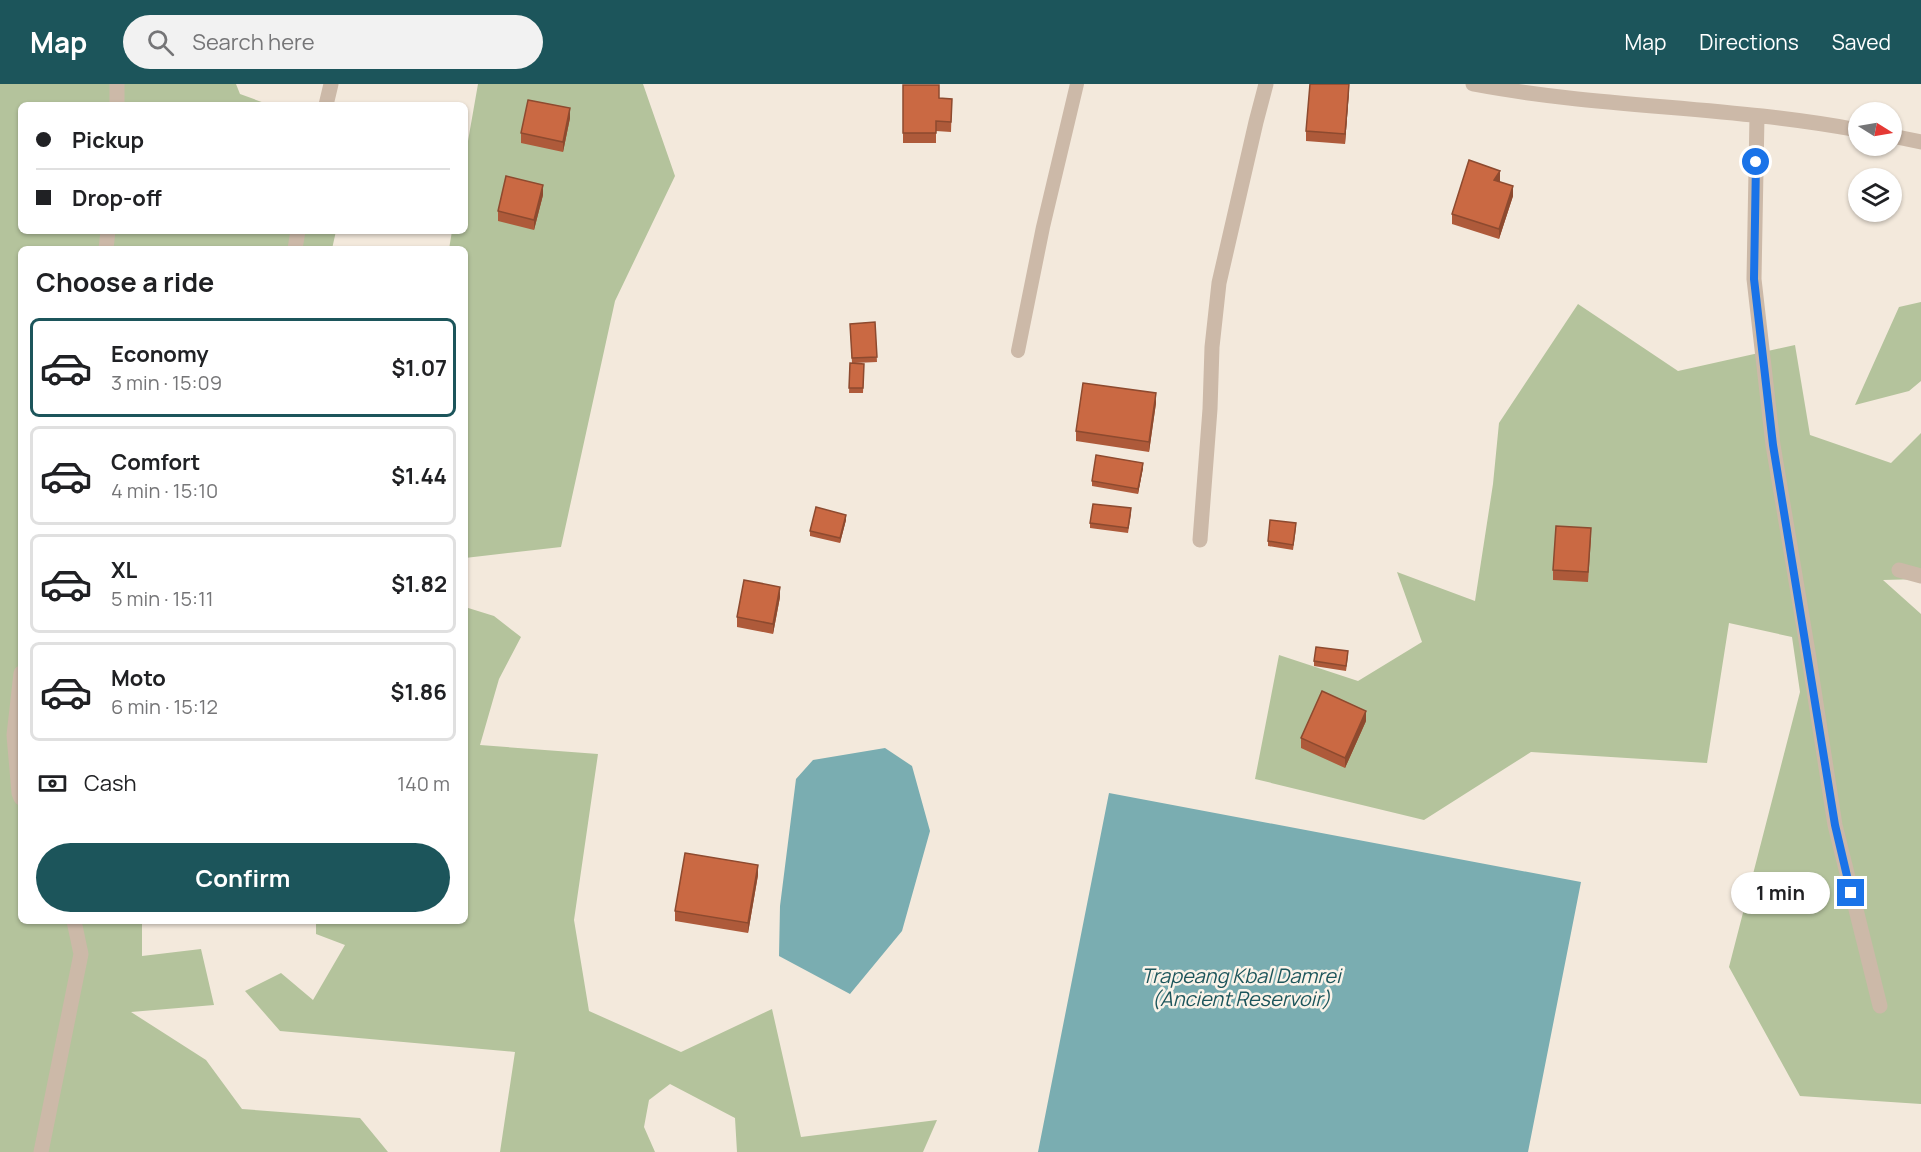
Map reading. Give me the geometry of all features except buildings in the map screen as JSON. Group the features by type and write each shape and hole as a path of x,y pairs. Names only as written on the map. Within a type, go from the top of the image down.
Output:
{"street":[{"path":"117,84 117,102"},
{"path":"327,102 331,84"},
{"path":"1200,540 1210,409 1212,346 1219,283 1266,84"},
{"path":"1473,84 1528,94 1708,110 1848,128"},
{"path":"1757,116 1754,279 1773,445 1835,825 1880,1006"},
{"path":"1902,138 1921,142"},
{"path":"1899,570 1921,576"},
{"path":"18,704 15,735 18,778"},
{"path":"41,1152 81,954 75,924"}],"lane":[{"path":"1018,351 1043,227 1077,84"}],"green space":[{"path":"0,84 236,84 240,94 262,102 18,102 18,234 335,234 333,246 18,246 18,924 142,924 142,956 201,949 214,1005 131,1012 206,1060 242,1109 360,1118 388,1152 0,1152"},
{"path":"478,84 643,84 675,176 615,301 561,547 468,558 468,246 450,246 452,234 468,234 468,141"},
{"path":"1921,302 1921,381 1909,391 1855,405 1899,307"},
{"path":"1578,304 1678,371 1795,345 1810,435 1891,463 1921,433 1921,579 1883,580 1921,614 1921,1104 1800,1096 1729,967 1800,692 1792,637 1729,623 1707,763 1531,752 1424,820 1255,779 1279,655 1358,681 1422,642 1397,572 1475,601 1493,484 1499,423"},
{"path":"468,608 494,616 521,637 499,679 480,745 598,754 574,920 589,1011 681,1052 772,1009 801,1137 937,1120 923,1152 737,1152 735,1118 670,1084 649,1100 644,1127 655,1152 500,1152 515,1052 280,1031 245,991 281,973 313,1000 345,945 316,934 316,924 468,924"}],"water":[{"path":"885,748 912,766 930,831 902,931 850,994 779,956 780,906 796,779 813,760"},
{"name":"Trapeang Kbal Damrei (Ancient Reservoir)","path":"1109,793 1581,882 1528,1152 1038,1152"}],"route":[{"path":"1756,162 1754,279 1773,445 1835,825 1851,893"}]}
